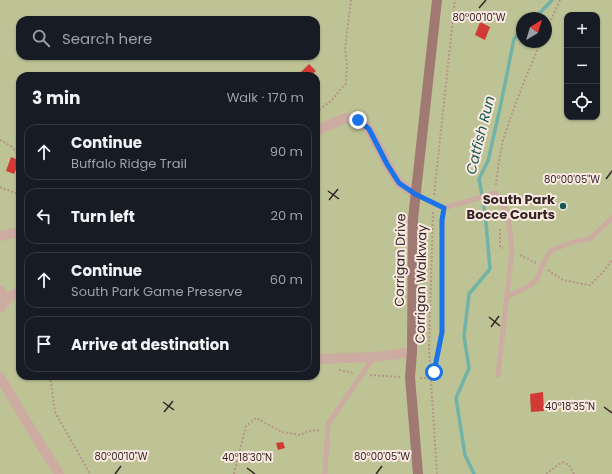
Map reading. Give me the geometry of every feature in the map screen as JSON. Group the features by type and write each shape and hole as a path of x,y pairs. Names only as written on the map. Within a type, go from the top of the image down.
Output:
{"street":[{"name":"Corrigan Drive","path":"418,474 410,377 412,352 413,219 437,0"},
{"path":"320,130 346,118 358,120 369,129 387,164 399,183 415,194"},
{"path":"0,236 16,233"},
{"path":"0,290 4,304"},
{"path":"4,304 9,297 16,293"},
{"path":"320,359 412,352"},
{"path":"0,377 59,474"}],"lane":[{"path":"415,194 444,208 495,193 508,215 512,251 498,375"},
{"path":"507,298 528,287 537,279 550,251 576,241 590,238 612,218"},
{"path":"325,474 328,424 374,356"}],"path":[{"path":"320,109 331,101 346,83 347,66 345,49 351,0"},
{"name":"Corrigan Walkway","path":"437,474 429,350 432,219 456,0"},
{"path":"552,18 560,0"},
{"path":"495,193 505,132 538,48"},
{"path":"0,140 11,146 16,152"},
{"path":"0,187 16,193"},
{"path":"431,378 436,365 442,332 442,220 444,208"},
{"path":"51,380 55,412 90,474"},
{"path":"234,474 246,426 256,418 282,432 300,435 308,431 327,429"},
{"path":"546,474 562,462 569,466 574,474"}],"green space":[{"path":"0,0 612,0 612,474 0,474"}],"building":[{"path":"480,22 490,27 485,40 475,35"},
{"path":"309,64 316,71 315,72 301,72"},
{"path":"11,157 16,159 16,169 14,174 6,171"},
{"path":"543,392 544,411 531,412 530,394"},
{"path":"283,442 285,448 278,450 276,443"}],"waterway":[{"name":"Catfish Run","path":"541,12 552,0"},
{"name":"Catfish Run","path":"474,474 465,455 456,398 469,368 464,336 469,294 490,269 485,212 479,179 488,161 514,39 516,37"}],"place":[{"name":"South Park Bocce Courts","path":"563,206"}],"route":[{"path":"358,120 369,129 387,164 399,183 433,204 444,208 442,220 442,332 434,372"}]}
